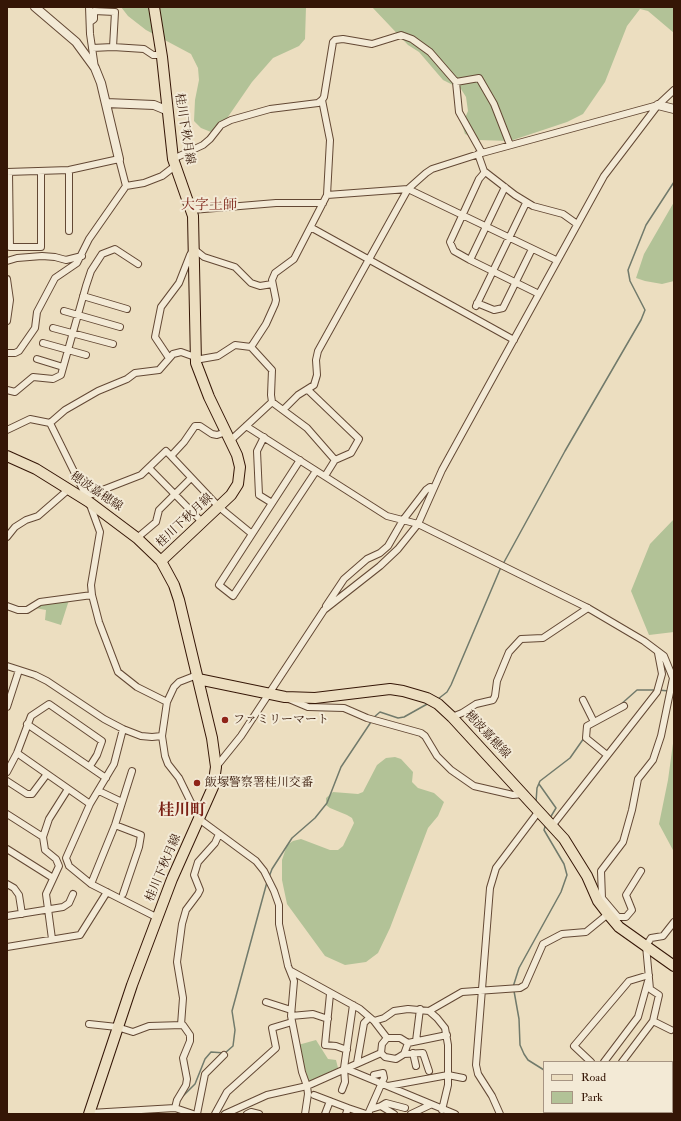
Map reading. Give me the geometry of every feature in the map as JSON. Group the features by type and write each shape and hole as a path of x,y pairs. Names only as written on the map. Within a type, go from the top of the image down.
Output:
{"main road":[{"name":"桂川下秋月線","path":"89,1114 117,1027 172,879 213,787 216,768 212,738 179,600 174,585 161,561 231,495 239,476 239,461 199,373 195,359 194,226 192,210 174,162 166,110 162,55 154,7"},
{"name":"穂波嘉穂線","path":"7,456 36,469 88,499 137,538 161,561"},
{"name":"穂波嘉穂線","path":"197,677 285,696 327,698 390,690 403,691 428,698 438,704 452,717 564,839 608,914 619,927 674,966"}],"street":[{"path":"35,7 76,42 95,68"},
{"path":"89,7 95,68 106,103 126,186"},
{"path":"90,22 94,18 94,11 115,12 113,47"},
{"path":"7,353 15,353 19,351 35,328 37,312 55,278 74,266 82,256 90,239 126,186 144,183 162,176 174,162 210,140 221,125 232,120 270,109 318,103 324,97 333,42 339,38 372,44 395,35 406,36 430,52 456,82 459,112 480,154 482,168 485,172 526,203 540,209 563,214 577,224"},
{"path":"92,48 113,47 144,49 153,55 162,55"},
{"path":"456,82 478,78 494,104 510,145"},
{"path":"324,610 380,566 398,549 418,524 442,470 539,294 556,260 604,176 658,105 674,90"},
{"path":"251,347 266,324 275,304 276,300 272,284 275,273 294,259 312,228 327,195 330,140 322,100"},
{"path":"106,103 154,106 166,110"},
{"path":"283,410 298,395 312,388 316,381 316,360 318,351 408,189 432,169 510,145 658,105 674,110"},
{"path":"82,256 66,260 42,256 9,260 8,172 69,170 119,159"},
{"path":"69,170 69,231"},
{"path":"41,172 42,256"},
{"path":"485,172 479,180 450,244 458,254 539,294"},
{"path":"470,260 505,187"},
{"path":"327,195 408,189 556,260"},
{"path":"192,210 289,202 323,203"},
{"path":"526,203 476,304 494,310 501,310 532,249"},
{"path":"312,228 514,340"},
{"path":"10,247 41,246"},
{"path":"7,390 15,392 33,377 53,379 61,375 91,271 102,254 115,249 138,264"},
{"path":"169,358 155,337 161,307 179,283 194,249 212,260 235,267 251,284 260,286 272,284"},
{"path":"7,278 10,300 7,321"},
{"path":"83,296 127,309"},
{"path":"64,311 120,326"},
{"path":"53,328 113,344"},
{"path":"43,343 86,355"},
{"path":"50,423 65,410 98,391 127,379 135,373 159,370 173,354 181,352 195,359 218,356 235,345 251,347 272,370 272,402 307,428 335,460"},
{"path":"38,359 63,367"},
{"path":"308,390 359,439 351,453 335,460 325,476"},
{"path":"170,456 184,442 195,426 200,426 217,436 228,436 246,426 272,402"},
{"path":"7,430 30,419 50,423"},
{"path":"50,423 88,499 100,532 91,585 92,595 99,622 120,675 137,687 167,702"},
{"path":"246,426 387,516 418,524 588,608 644,641 664,656 671,669 673,678 672,690 661,736 653,760 638,779 632,810 622,842 601,871 600,900 618,916 626,917 632,910 626,895 641,871"},
{"path":"264,437 256,451 259,495 272,503"},
{"path":"88,499 141,475 166,451 219,507 252,534"},
{"path":"300,460 219,585 233,596 316,470"},
{"path":"149,468 202,522"},
{"path":"137,538 156,522 159,510 191,478"},
{"path":"216,768 241,736 344,578 367,559 380,553 388,546 403,520 426,490 430,487 434,488"},
{"path":"7,537 15,527 26,520 38,516 69,489"},
{"path":"7,606 18,610 27,610 40,602 92,595"},
{"path":"452,717 462,714 476,704 493,700 497,681 509,652 521,639 543,638 588,608"},
{"path":"552,826 657,692 662,674 658,653"},
{"path":"7,666 47,681 123,730 141,736 162,736"},
{"path":"7,707 19,670"},
{"path":"197,677 180,682 174,687 167,702 162,736 168,764 179,778 199,819 256,861 264,871 274,891 279,904 280,924 294,988 291,1016 302,1072 307,1086 308,1094 305,1114"},
{"path":"285,696 308,707 344,708 367,718 421,732 437,756 451,770 474,786 513,796 523,794"},
{"path":"583,700 594,722"},
{"path":"7,772 17,753 27,724 33,713 49,704 102,741 98,755 90,766"},
{"path":"607,755 586,738 587,726 624,706"},
{"path":"27,724 106,778"},
{"path":"123,730 114,764 90,804 66,858 69,866 91,884 158,918"},
{"path":"17,753 90,804"},
{"path":"91,884 115,825 132,771"},
{"path":"7,781 27,794 32,794 47,774"},
{"path":"52,939 46,894 58,870 59,863 45,850 43,837 50,820 68,788"},
{"path":"99,791 122,802"},
{"path":"500,1114 492,1096 478,1074 476,1066 492,878 496,868 539,811"},
{"path":"7,814 43,837"},
{"path":"115,825 141,835 139,847 123,894"},
{"path":"181,1025 183,998 177,962 182,924 186,910 200,890 194,875 198,862 215,843 220,834"},
{"path":"7,849 53,878"},
{"path":"7,884 14,888 19,895 22,914"},
{"path":"7,946 76,936 82,933 107,892"},
{"path":"7,916 67,906 73,894"},
{"path":"429,1011 462,992 520,988 525,985 543,944 562,934 586,932 608,914"},
{"path":"623,1061 653,1021 659,995 651,991 646,946 651,938 663,936 674,922"},
{"path":"291,971 330,994 353,1005 371,1020 387,1038 400,1038 408,1043 447,1035"},
{"path":"590,1061 574,1046 629,981 649,975"},
{"path":"605,1061 638,1017 649,975"},
{"path":"330,994 325,1045 336,1046 347,1050"},
{"path":"266,1002 291,1016"},
{"path":"342,1090 345,1082 344,1068 353,1005"},
{"path":"416,1042 420,1009"},
{"path":"357,1063 364,1023 371,1020 384,1018 394,1010 420,1009 429,1011 446,1028 447,1035 448,1085 442,1110"},
{"path":"215,1114 227,1092 276,1048 272,1028 291,1016 313,1014 328,1018"},
{"path":"653,1021 671,1030"},
{"path":"89,1024 117,1027 133,1032 150,1026 181,1025 188,1030 190,1041 183,1058 187,1079 186,1085 177,1100 175,1108"},
{"path":"381,1054 382,1044 387,1038"},
{"path":"404,1054 408,1043"},
{"path":"413,1053 416,1066"},
{"path":"225,1114 267,1095 307,1086 344,1068 381,1054 390,1059 396,1059 404,1054 425,1054 430,1071"},
{"path":"197,1114 205,1074 224,1055"},
{"path":"344,1068 442,1110 456,1114"},
{"path":"368,1112 384,1085 383,1073 374,1075"},
{"path":"384,1085 448,1075 463,1078"},
{"path":"314,1095 348,1108 368,1112 386,1103 405,1108"},
{"path":"325,1114 330,1101"},
{"path":"411,1114 430,1105"},
{"path":"381,1106 394,1114"},
{"path":"89,1114 175,1108 193,1114"},
{"path":"346,1114 348,1108"},
{"path":"246,1114 250,1112 259,1114"}],"green space":[{"path":"121,7 306,7 305,39 299,46 273,58 252,82 221,127 211,132 201,128 194,121 195,100 199,80 198,68 191,54 146,30 128,16"},
{"path":"372,7 674,7 674,33 648,11 640,9 627,26 605,82 583,114 567,122 510,141 478,140 465,134 462,125 468,111 466,97 461,89 443,80 419,52 408,45"},
{"path":"674,202 674,281 662,284 636,278 644,254"},
{"path":"674,519 674,632 649,635 631,591 650,544"},
{"path":"69,600 61,625 45,620 46,610 35,608 38,605"},
{"path":"674,736 674,852 659,824 668,780"},
{"path":"395,757 401,759 413,772 412,782 418,788 434,793 444,802 438,816 428,828 390,928 378,953 366,962 345,965 325,956 287,904 282,880 282,860 287,845 293,841 301,839 330,850 338,850 343,846 354,823 352,818 326,805 326,798 333,792 358,794 363,792 377,765 386,758"},
{"path":"316,1040 328,1059 336,1060 338,1068 309,1082 298,1045"}],"waterway":[{"path":"503,564 565,451 641,320 645,310 630,281 628,270 646,225 674,182"},
{"path":"438,699 447,692 451,685 501,567"},
{"path":"619,706 637,690 655,690"},
{"path":"658,690 669,691"},
{"path":"373,718 380,712 398,718 404,717 429,703"},
{"path":"269,877 272,869 292,838 315,818 327,803 341,767 371,722"},
{"path":"536,802 537,788 540,781 570,758 584,738"},
{"path":"539,784 556,808 550,818"},
{"path":"513,987 519,968 561,892 567,875 564,864 544,830 546,824"},
{"path":"181,1098 195,1084 205,1059 211,1052 225,1053 233,1046 235,1030 232,1011 267,882"},
{"path":"514,991 519,1019 520,1045 528,1060 543,1069"}],"place":[{"name":"ファミリーマート","path":"225,720"},
{"name":"飯塚警察署桂川交番","path":"197,783"}],"district":[{"name":"大字土師","path":"209,206"},
{"name":"桂川町","path":"182,812"}]}
